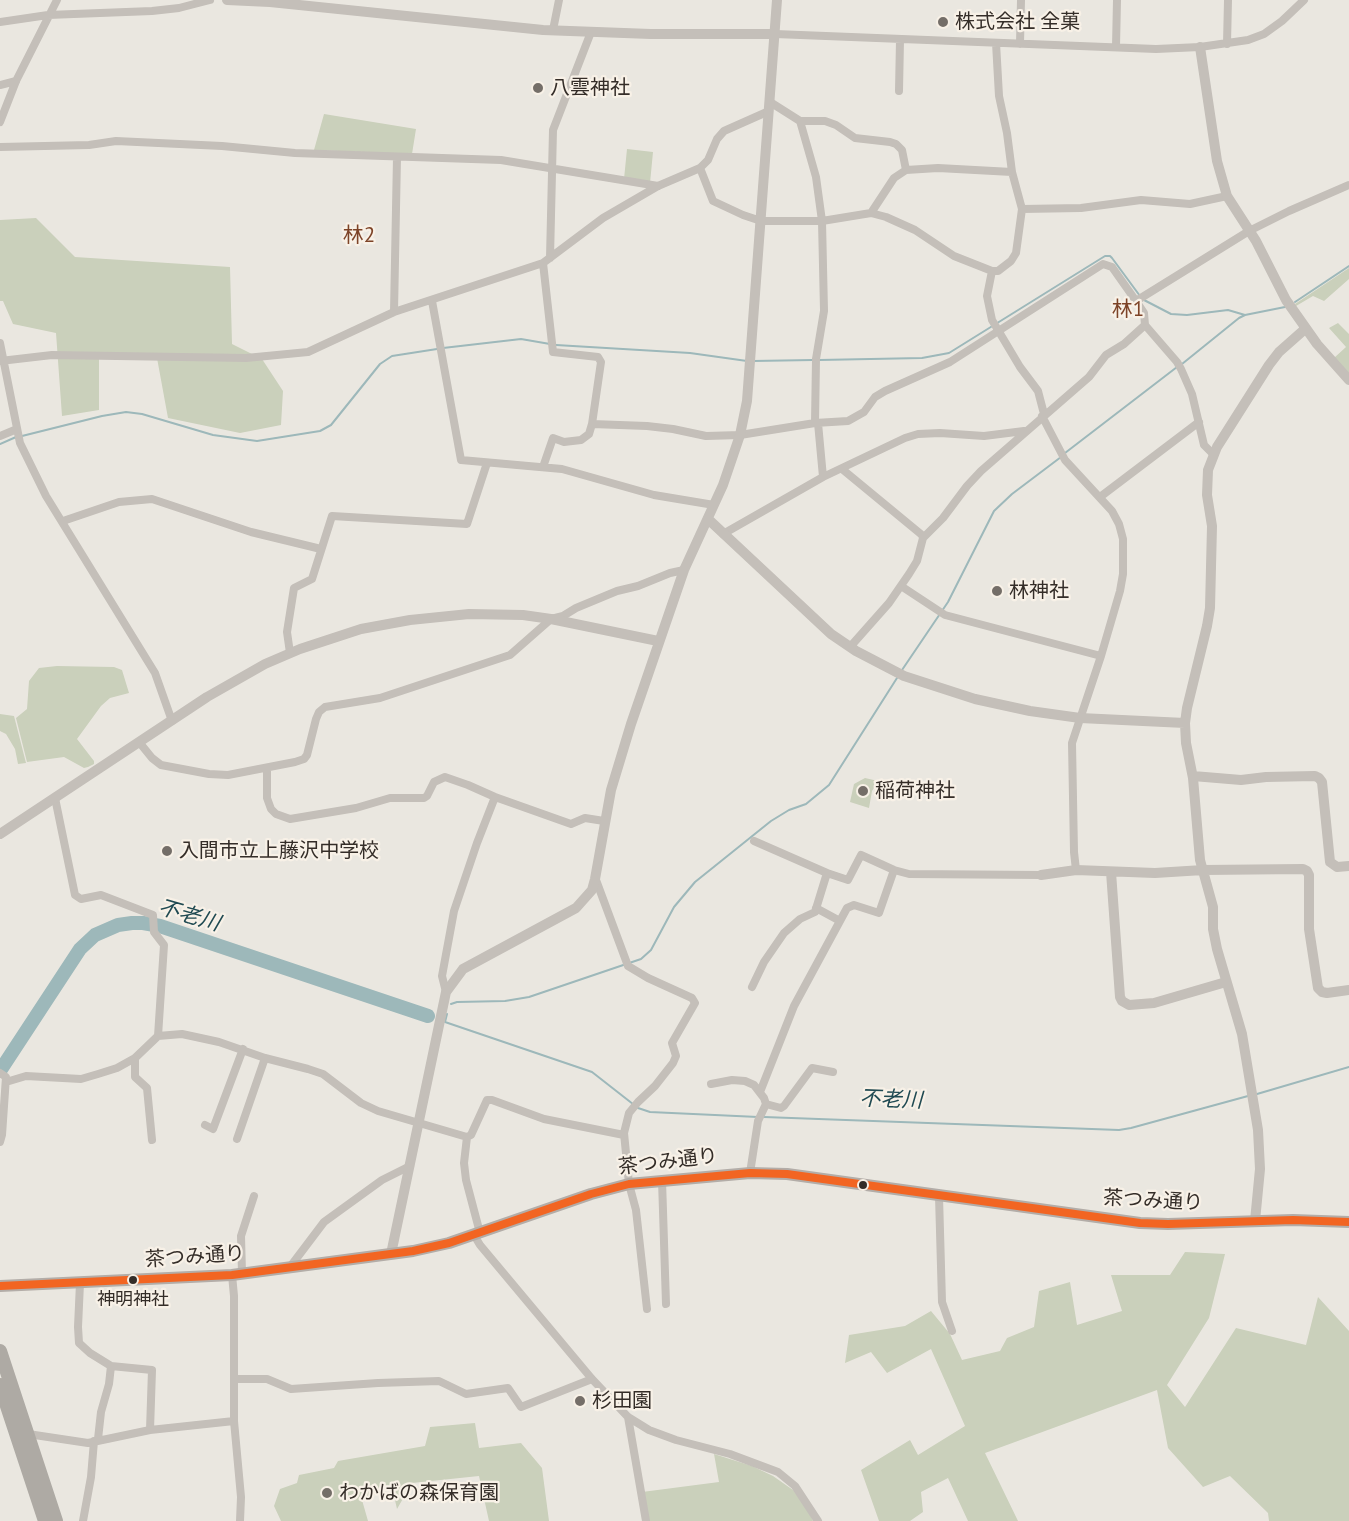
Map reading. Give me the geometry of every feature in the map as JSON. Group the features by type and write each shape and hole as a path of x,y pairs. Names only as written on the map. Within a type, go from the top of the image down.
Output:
{"highway":[{"path":"0,1351 56,1521"},
{"path":"0,1384 7,1421 45,1521"}],"main road":[{"name":"茶つみ通り","path":"0,1286 237,1274 432,1248 591,1194 629,1184 750,1173 787,1174 1140,1223 1293,1220 1349,1222"}],"street":[{"path":"0,122 16,81 57,0"},
{"path":"0,22 48,15 152,11 210,0"},
{"path":"227,0 270,2 553,30 775,34 1156,49 1227,44 1263,34 1282,21 1304,0"},
{"path":"553,30 559,0"},
{"path":"391,1254 446,992 463,969 576,908 592,890 611,790 658,641 684,570 730,468 747,401 777,0"},
{"path":"1020,44 1021,0"},
{"path":"1116,47 1117,0"},
{"path":"1227,44 1228,0"},
{"path":"543,467 553,438 564,442 581,440 589,434 601,362 598,357 554,352 546,260 554,130 591,32"},
{"path":"899,91 900,40"},
{"path":"700,168 713,201 761,221 822,221 871,213 915,230 954,256 992,271 1004,268 1016,253 1022,209 1012,172 999,96 996,43"},
{"path":"1200,47 1217,161 1227,196 1261,250 1281,292 1305,329 1349,380"},
{"path":"0,85 16,81"},
{"path":"770,106 800,121 825,121 836,125 855,138 896,144 902,150 906,170"},
{"path":"2,360 52,355 246,358 308,351 394,312 432,301 546,260 603,218 658,186 700,168 708,160 717,139 724,131 770,106"},
{"path":"800,121 816,177 822,221 824,311 816,359 816,423 823,477"},
{"path":"0,147 89,145 116,141 397,157 501,160 658,186"},
{"path":"394,312 397,157"},
{"path":"871,213 894,178 906,170 938,168 1012,172"},
{"path":"1136,301 1249,231 1349,185"},
{"path":"1022,209 1081,208 1141,200 1190,204 1227,196"},
{"path":"592,424 647,426 706,436 740,435 816,423 848,422 864,412 875,397 943,367 1103,264 1112,267 1144,313 1145,325 1177,362 1191,394 1204,445 1213,454"},
{"path":"992,271 987,296 992,320 1020,367 1038,391 1043,415 1065,460 1112,511 1123,539 1124,561 1120,591 1072,743 1076,870"},
{"path":"432,301 461,460 562,469 654,495 714,505"},
{"path":"850,647 889,603 917,561 923,538 943,518 967,486 1025,430 1089,377 1106,355 1124,344 1145,325"},
{"path":"1255,1221 1260,1160 1252,1094 1242,1034 1213,929 1213,907 1203,870 1185,723 1210,608 1212,526 1207,484 1208,470 1213,454 1269,365 1279,352 1305,329"},
{"path":"0,343 20,443 46,496 155,673 172,721"},
{"path":"1100,497 1198,422"},
{"path":"0,436 17,429"},
{"path":"723,534 823,477 905,438 918,434 940,433 984,436 1025,430"},
{"path":"290,653 288,632 294,588 312,579 332,516 467,524 487,463"},
{"path":"842,469 923,538"},
{"path":"63,521 119,502 152,499 251,532 321,549"},
{"path":"708,519 816,621 850,647 899,674 939,688 1030,711 1080,718 1185,723"},
{"path":"139,742 161,765 209,774 228,775 304,759 310,749 316,719 325,707 380,698 465,671 489,660 510,655 551,619 563,616 617,591 684,570"},
{"path":"901,586 945,615 1101,656"},
{"path":"0,834 207,697 265,664 290,653 361,630 410,620 469,614 523,615 658,641"},
{"path":"267,768 267,798 271,809 276,814 290,819 356,808 390,798 424,798 428,796 434,782 445,777 571,824 585,818 604,821"},
{"path":"1192,776 1241,780 1266,777 1315,776 1319,778 1322,782 1330,862 1337,867 1349,866"},
{"path":"446,992 442,976 454,911 495,797"},
{"path":"55,798 75,895 81,899 102,895 153,915 154,932 164,945 158,1036"},
{"path":"754,841 848,880 861,855 894,870 909,874 1041,875 1076,870 1155,873 1302,869 1310,875 1309,929 1318,988 1322,992 1349,990"},
{"path":"760,1092 794,1006 847,908 854,905 879,913 894,870"},
{"path":"1111,872 1122,1001 1129,1005 1154,1003 1226,982"},
{"path":"752,987 764,962 784,933 800,919 815,912 827,873"},
{"path":"595,879 627,963 648,978 692,999 695,1003 672,1043 676,1056 673,1064 629,1113 624,1135 629,1184 636,1210 647,1309"},
{"path":"816,909 840,921"},
{"path":"0,1142 4,1077 81,1079 117,1068 135,1058 158,1036 182,1034 243,1049 323,1074 370,1107 418,1124 467,1137"},
{"path":"205,1125 213,1129 243,1049"},
{"path":"135,1058 135,1077 147,1088 152,1140"},
{"path":"237,1139 266,1058"},
{"path":"711,1084 732,1080 745,1081 754,1085 766,1104 781,1108 812,1068 833,1072"},
{"path":"624,1135 544,1119 489,1100 484,1102 471,1135 467,1137 464,1163 480,1245 592,1379 628,1417 649,1430 676,1440 730,1454 778,1472 795,1486 818,1521"},
{"path":"750,1173 759,1118 766,1104"},
{"path":"290,1268 324,1222 382,1180 410,1166"},
{"path":"662,1180 666,1304"},
{"path":"240,1521 241,1497 234,1421 237,1274 241,1236 254,1196"},
{"path":"939,1196 942,1302 952,1331"},
{"path":"80,1283 79,1343 111,1366 152,1370 150,1430"},
{"path":"83,1521 111,1366"},
{"path":"234,1379 267,1379 291,1389 439,1381 466,1394 508,1388 521,1407 592,1379"},
{"path":"628,1417 646,1521"},
{"path":"26,1434 88,1443 150,1430 234,1421"}],"green space":[{"path":"324,114 416,129 412,154 314,150"},
{"path":"627,149 653,152 650,183 624,179"},
{"path":"36,218 75,257 230,267 232,344 262,359 283,391 281,425 240,433 168,418 157,358 99,354 99,410 62,416 56,333 13,324 3,301 0,301 0,220"},
{"path":"1349,268 1349,279 1324,301 1313,296 1296,306 1295,304"},
{"path":"1338,323 1349,334 1349,374 1334,358 1346,347 1329,328"},
{"path":"114,667 122,670 129,693 110,698 101,706 77,739 94,761 94,764 88,767 84,768 64,757 27,762 16,718 27,709 29,681 39,668"},
{"path":"0,714 14,716 26,763 18,764 15,749 6,734 0,731"},
{"path":"865,778 878,781 872,791 869,808 850,802 854,784"},
{"path":"1185,1252 1225,1254 1209,1318 1167,1385 1185,1407 1236,1328 1306,1345 1318,1297 1349,1331 1349,1521 1269,1521 1268,1513 1230,1476 1203,1487 1168,1448 1157,1390 985,1453 1018,1521 968,1521 948,1478 921,1492 923,1512 910,1521 879,1521 861,1470 910,1440 918,1455 965,1426 931,1349 887,1373 871,1352 845,1363 849,1335 905,1326 931,1311 950,1334 962,1360 1000,1351 1007,1338 1034,1327 1039,1291 1070,1282 1077,1325 1122,1311 1111,1275 1170,1275"},
{"path":"475,1423 479,1448 521,1443 542,1468 549,1521 489,1521 479,1476 412,1483 397,1509 392,1487 362,1500 368,1521 281,1521 274,1506 280,1489 297,1483 299,1475 334,1468 338,1461 425,1446 430,1427"},
{"path":"714,1454 752,1466 773,1476 793,1490 813,1521 644,1521 642,1492 719,1482"}],"waterway":[{"path":"819,360 922,358 949,353 1105,256 1112,258 1140,296"},
{"path":"1295,302 1349,266"},
{"path":"1144,300 1171,314 1187,315 1228,310 1245,315"},
{"path":"1182,364 1239,318 1285,307"},
{"path":"443,348 521,339 550,344"},
{"path":"556,345 690,353 747,361"},
{"path":"22,436 126,412 142,414 213,435 257,441 320,431 331,425 380,364 392,356 437,349"},
{"path":"753,361 813,360"},
{"path":"1065,453 1177,367"},
{"path":"0,444 16,437"},
{"path":"902,670 948,602 994,511 1012,494 1061,457"},
{"path":"451,1004 505,1001 529,997 641,959 651,950 674,907 695,882 771,821 789,810 806,804 829,785 897,678"},
{"name":"不老川","path":"0,1071 80,949 95,935 118,925 132,923 160,926 428,1016"},
{"name":"不老川","path":"447,1014 445,1022 592,1072 638,1108 650,1112 758,1117"},
{"name":"不老川","path":"1257,1094 1349,1067"},
{"name":"不老川","path":"764,1117 1119,1130 1248,1096"}],"transit line":[{"path":"0,1286 232,1275 413,1251 449,1243 591,1194 629,1184 750,1173 787,1174 1140,1223 1293,1220 1349,1222"}],"place":[{"name":"株式会社 全菓","path":"943,22"},
{"name":"八雲神社","path":"538,88"},
{"name":"林神社","path":"997,591"},
{"name":"稲荷神社","path":"863,791"},
{"name":"入間市立上藤沢中学校","path":"167,851"},
{"name":"神明神社","path":"133,1280"},
{"name":"杉田園","path":"580,1401"},
{"name":"わかばの森保育園","path":"327,1493"}],"district":[{"name":"林2","path":"359,236"},
{"name":"林1","path":"1128,310"}]}
